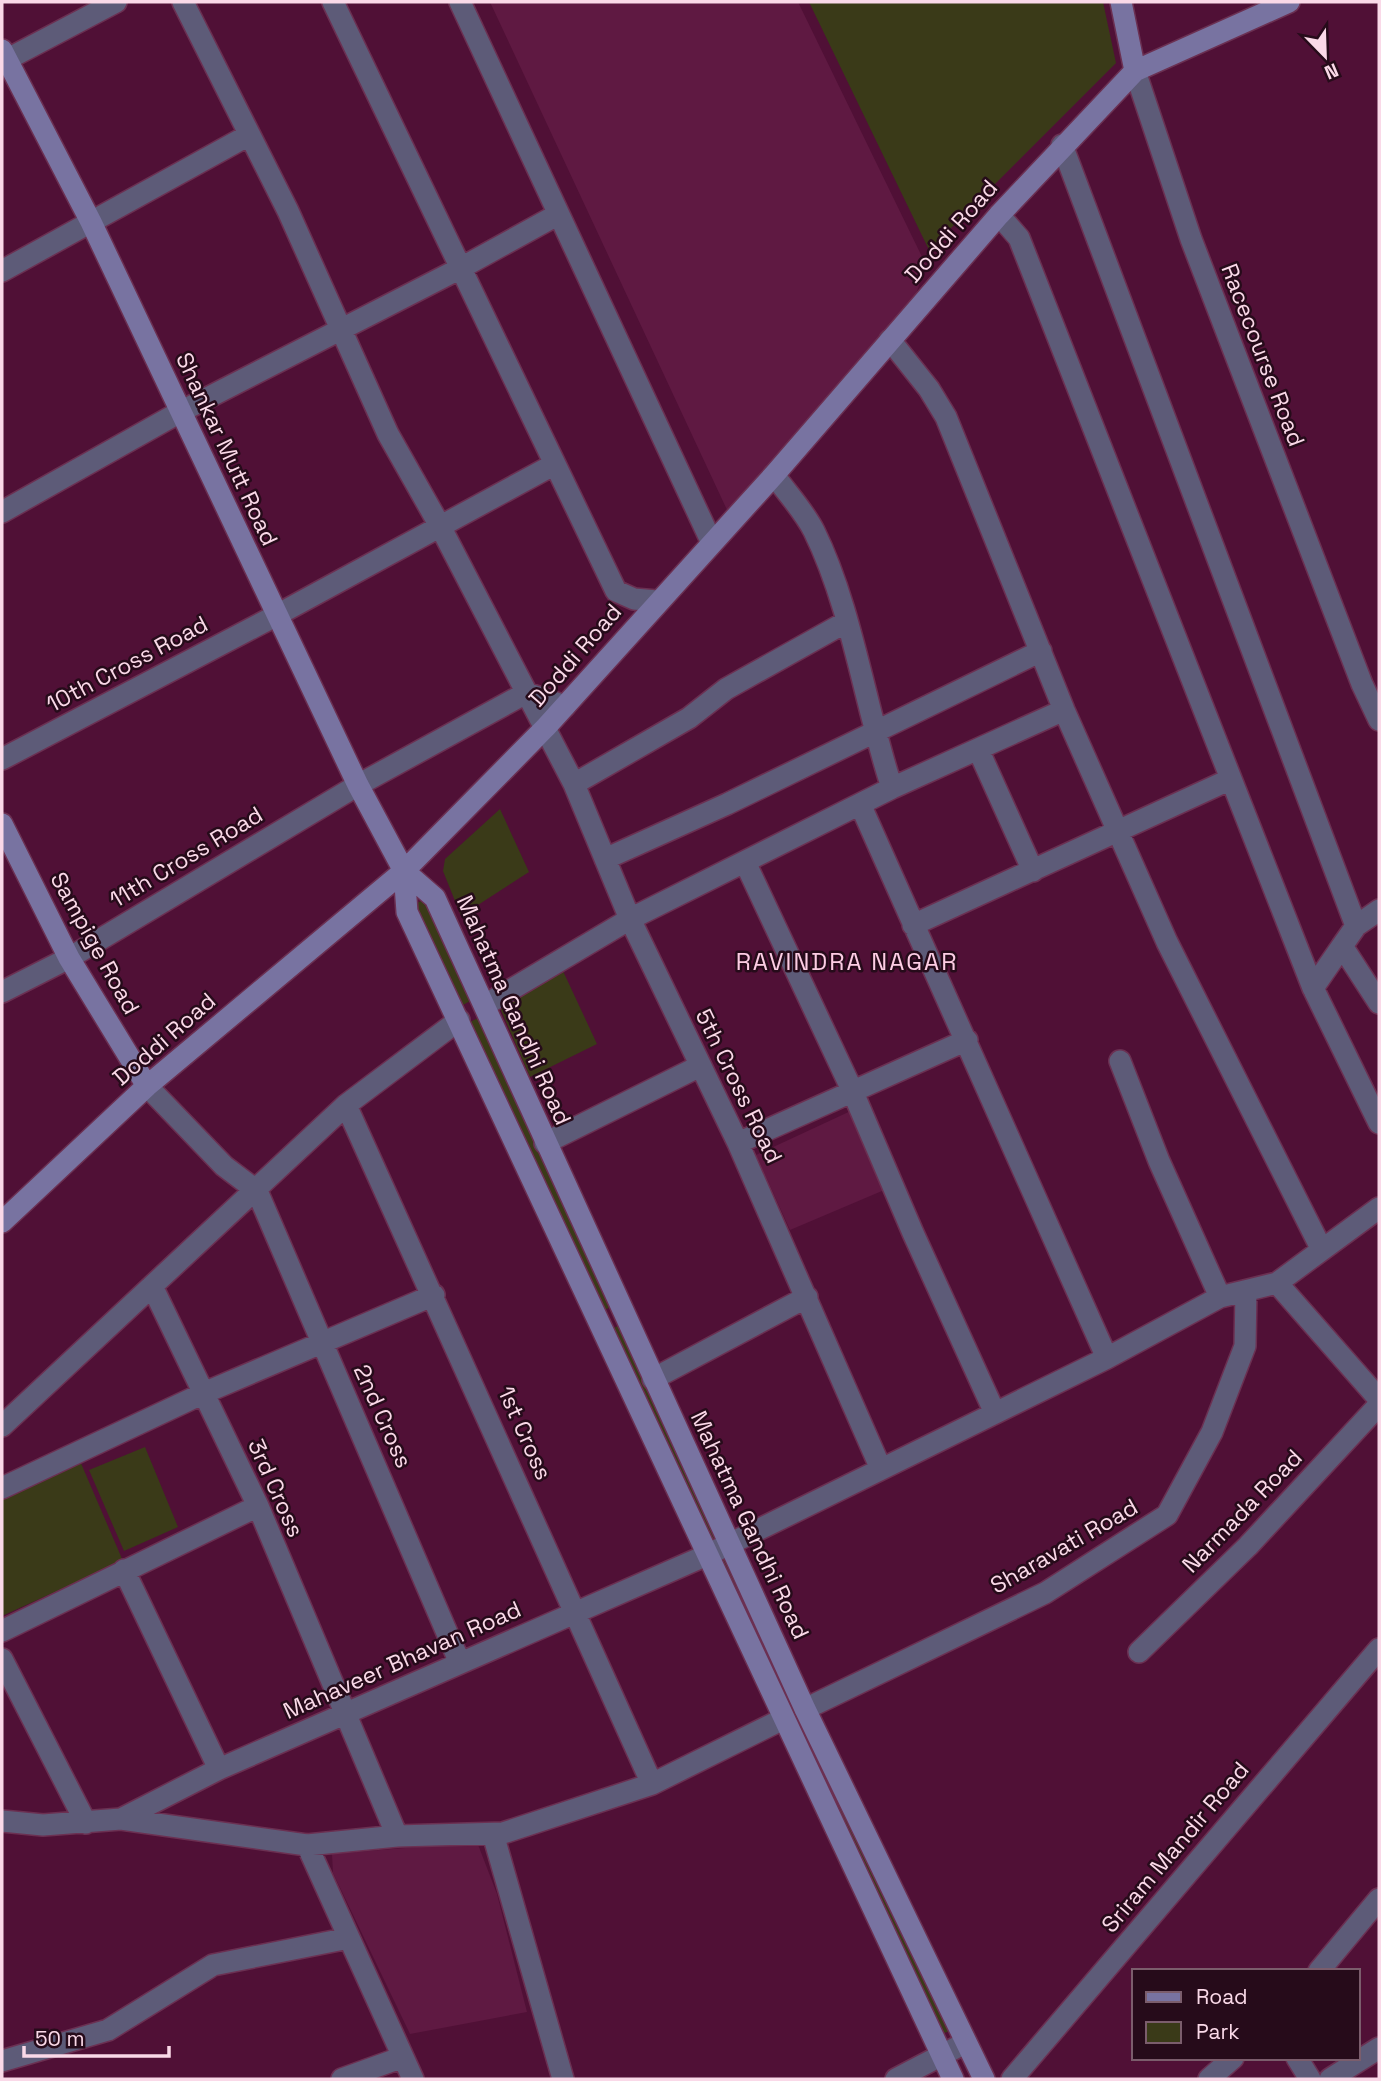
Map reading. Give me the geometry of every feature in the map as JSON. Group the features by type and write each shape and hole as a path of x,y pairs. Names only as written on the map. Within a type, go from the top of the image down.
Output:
{"street":[{"path":"3,57 116,2"},
{"name":"5th Cross Road","path":"183,2 288,211 339,331 388,434 440,526 526,693 547,727 630,919 738,1143 881,1469"},
{"path":"333,2 616,591 634,599 657,601"},
{"path":"460,2 712,543"},
{"name":"Racecourse Road","path":"1121,2 1135,71 1191,239 1342,634 1379,720"},
{"path":"1135,71 1289,2"},
{"name":"Shankar Mutt Road","path":"3,57 90,222 358,785 404,872"},
{"name":"Doddi Road","path":"2,1222 148,1086 404,872 547,727 657,601 774,475 999,215 1062,145 1135,71"},
{"path":"2,271 249,135"},
{"path":"1062,145 1356,926"},
{"path":"2,512 180,412 459,269 557,215"},
{"path":"999,215 1019,238 1313,988 1379,1123"},
{"path":"890,341 929,388 946,417 1064,710 1167,942 1322,1250"},
{"name":"10th Cross Road","path":"2,759 277,615 555,464"},
{"path":"774,475 813,530 834,581 874,733 892,788"},
{"path":"574,785 689,718 726,689 846,622"},
{"path":"605,859 679,827 1041,651"},
{"path":"526,693 565,706"},
{"name":"11th Cross Road","path":"2,992 69,958 358,785 526,693"},
{"path":"2,1426 257,1191 346,1105 459,1020 630,919 892,788 1064,710"},
{"path":"978,749 1033,871"},
{"path":"914,925 1231,779"},
{"path":"860,804 1107,1358"},
{"name":"Sampige Road","path":"2,824 69,958 148,1086"},
{"path":"745,862 852,1090 994,1411"},
{"path":"404,872 407,912 953,2079"},
{"name":"Mahatma Gandhi Road","path":"404,872 435,898 806,1709 984,2079"},
{"path":"1313,988 1356,926 1379,910"},
{"path":"1342,946 1379,1003"},
{"path":"738,1143 967,1040"},
{"path":"1120,1061 1159,1161 1220,1297"},
{"path":"545,1143 701,1066"},
{"path":"148,1086 224,1166 257,1191"},
{"name":"1st Cross","path":"346,1105 577,1612 652,1784"},
{"name":"2nd Cross","path":"257,1191 405,1528 460,1663"},
{"path":"1379,1208 1277,1283 1379,1399"},
{"name":"Mahaveer Bhavan Road","path":"121,1819 219,1769 708,1555 994,1411 1107,1358 1220,1297 1277,1283"},
{"name":"3rd Cross","path":"152,1286 258,1506 397,1836"},
{"name":"Sharavati Road","path":"806,1709 1045,1593 1167,1515 1212,1432 1245,1346 1246,1291"},
{"path":"2,1488 204,1393 434,1295"},
{"path":"653,1378 807,1297"},
{"path":"598,1321 623,1312"},
{"name":"Narmada Road","path":"1139,1652 1248,1546 1379,1405"},
{"path":"2,1631 258,1506"},
{"path":"124,1570 219,1769"},
{"name":"Sriram Mandir Road","path":"1012,2079 1379,1650"},
{"path":"2,1659 86,1823"},
{"path":"2,1821 43,1825 121,1819 307,1845 397,1836 493,1834 652,1784 806,1709"},
{"path":"493,1834 563,2079"},
{"path":"307,1845 413,2079"},
{"path":"1321,1969 1379,1899"},
{"path":"2,2060 108,2030 213,1965 349,1938"},
{"path":"896,2079 965,2043"},
{"path":"1331,2079 1379,2048"},
{"path":"342,2079 403,2057"},
{"path":"1209,2079 1231,2060"},
{"path":"1298,2060 1310,2079"}],"shaded area":[{"path":"490,2 798,2 926,265 916,294 728,512"},
{"path":"855,1109 889,1188 790,1230 756,1155"},
{"path":"477,1842 497,1894 527,2012 410,2034 333,1873 332,1854"}],"green space":[{"path":"809,2 1103,2 1116,63 929,250"},
{"path":"500,809 529,872 461,916 443,871 445,859"},
{"path":"423,900 472,1000 461,1006 413,905"},
{"path":"563,971 597,1044 530,1077 500,1008"},
{"path":"480,1017 609,1308 600,1311 470,1022"},
{"path":"618,1326 721,1540 713,1544 609,1330"},
{"path":"145,1447 178,1527 124,1551 89,1470"},
{"path":"80,1461 123,1561 2,1616 2,1498"},
{"path":"728,1554 795,1705 788,1708 719,1557"},
{"path":"802,1724 950,2031 941,2034 796,1725"}],"district":[{"name":"RAVINDRA NAGAR","path":"847,962"}]}
